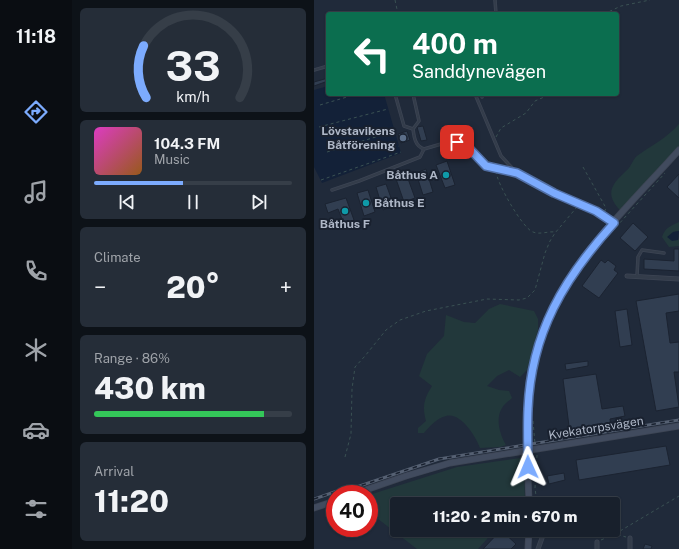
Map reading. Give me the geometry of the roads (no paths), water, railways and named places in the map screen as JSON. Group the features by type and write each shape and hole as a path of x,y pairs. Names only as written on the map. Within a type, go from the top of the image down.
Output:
{"street":[{"path":"529,497 528,409 532,375 547,321 572,273 594,244 679,150"},
{"path":"626,276 679,279"},
{"name":"Kvekatorpsvägen","path":"378,486 438,466 679,426"},
{"path":"314,508 326,504"},
{"path":"528,549 529,537"},
{"path":"538,549 541,537"},
{"path":"630,538 630,549"},
{"path":"597,542 597,549"}],"lane":[{"path":"494,0 496,12"},
{"path":"314,70 326,67"},
{"path":"396,96 404,126 413,129"},
{"path":"413,96 419,121 413,129 416,144 424,149"},
{"path":"476,96 501,156 517,173"},
{"path":"332,190 359,182 420,157 424,149 448,142 461,143 469,148 486,166 517,173 554,193 604,215 614,223"},
{"path":"636,277 638,257 642,250 664,253"}],"water":[{"path":"326,87 326,96 385,96 401,153 322,183 314,167 314,90"},
{"path":"679,231 678,240 672,241 667,237 673,232"}],"railway":[{"path":"362,485 439,459 679,420"},
{"path":"314,499 326,495"}],"place":[{"name":"Lövstavikens Båtförening","path":"403,138"},
{"name":"Båthus A","path":"446,175"},
{"name":"Båthus E","path":"366,203"},
{"name":"Båthus F","path":"345,211"}]}
